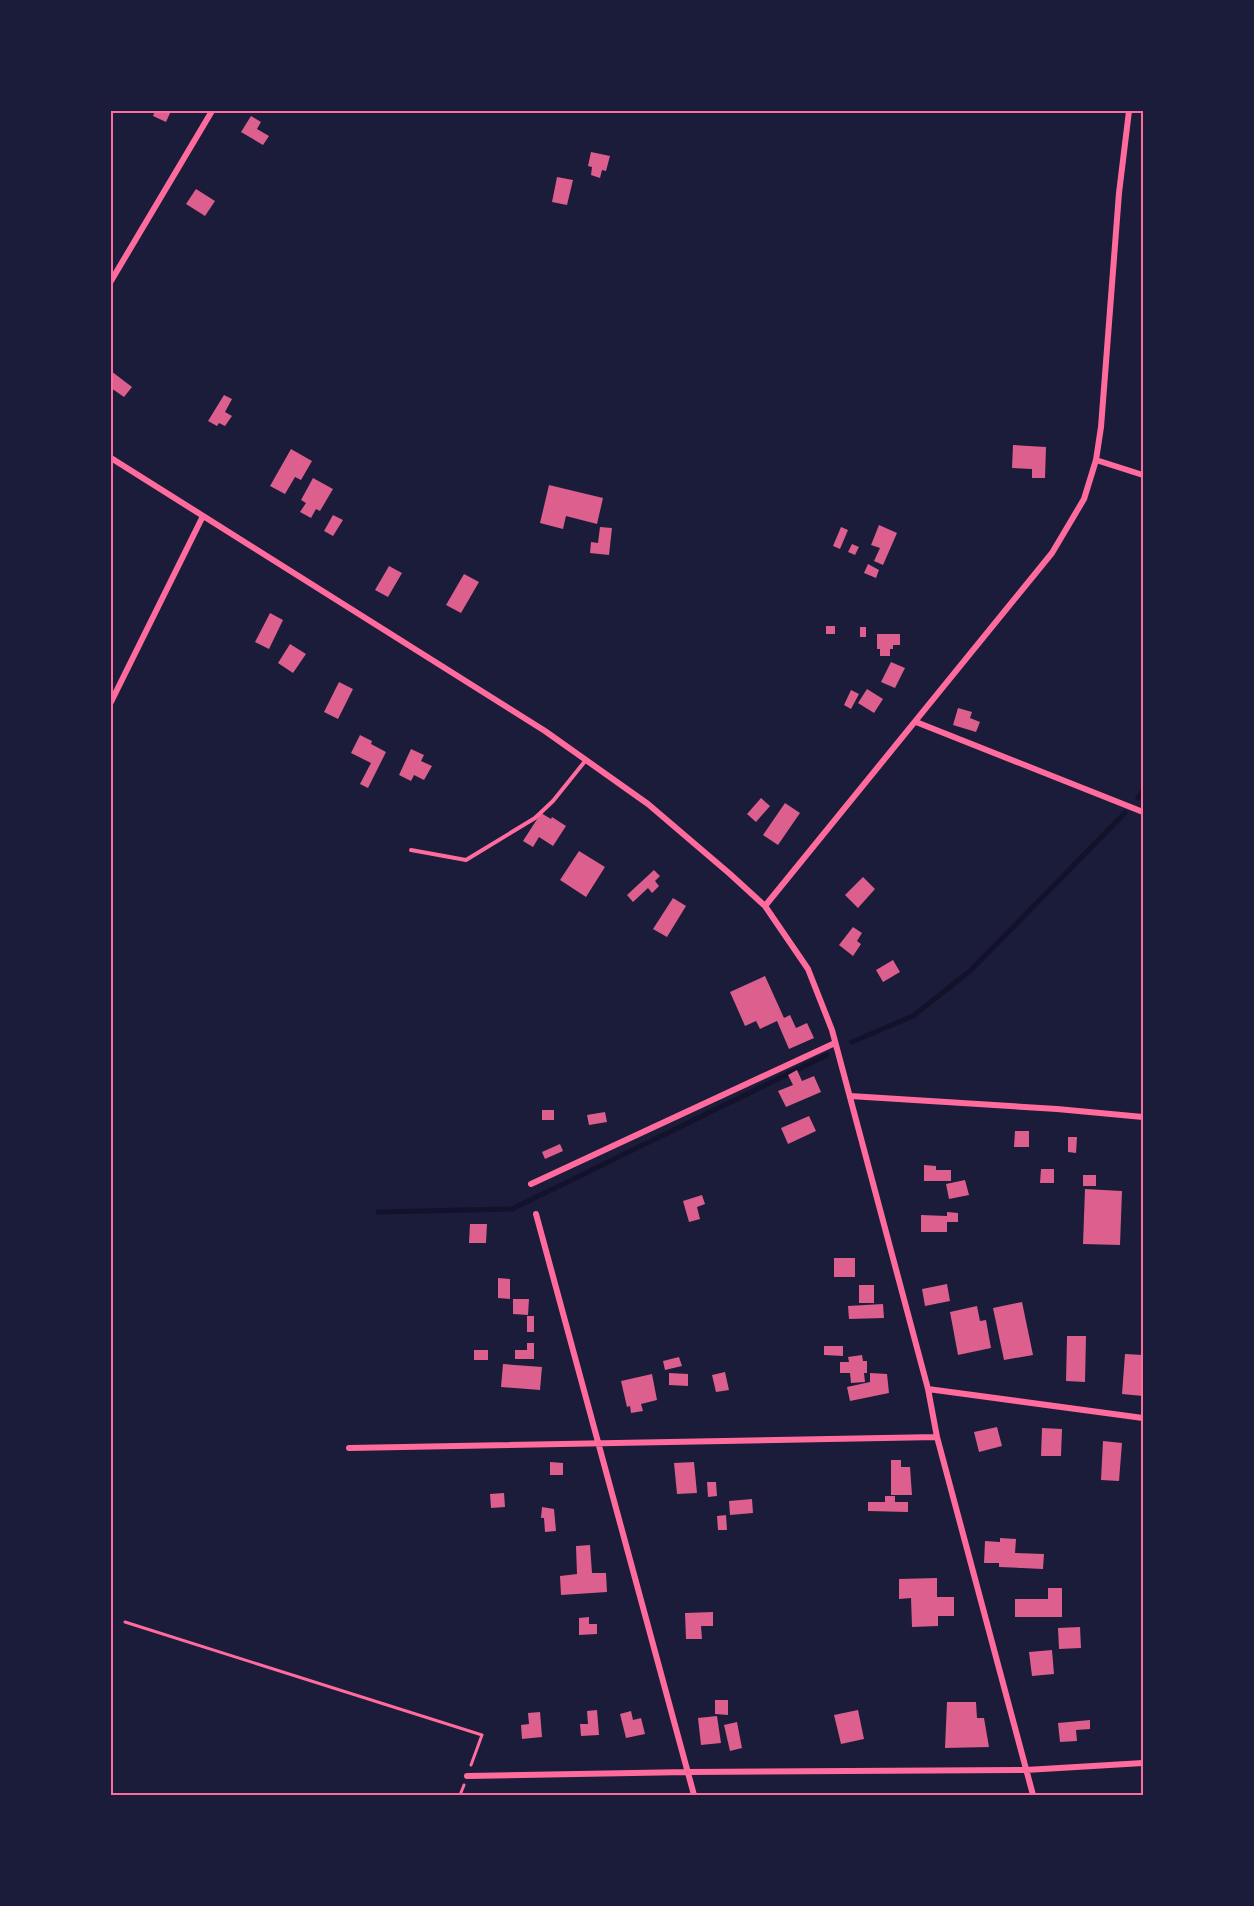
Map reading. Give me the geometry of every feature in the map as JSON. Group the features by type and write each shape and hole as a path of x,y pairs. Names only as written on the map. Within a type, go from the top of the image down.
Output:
{"street":[{"path":"111,281 212,111"},
{"path":"765,906 1052,554 1084,499 1096,460 1101,427 1119,193 1129,111"},
{"path":"111,458 545,731 648,804 765,906 808,969 836,1043 928,1389 937,1437 1033,1795"},
{"path":"1096,460 1143,475"},
{"path":"111,702 203,516"},
{"path":"916,722 1143,812"},
{"path":"531,1184 836,1043"},
{"path":"849,1096 1057,1109 1143,1117"},
{"path":"536,1214 694,1795"},
{"path":"928,1389 1143,1418"},
{"path":"349,1448 937,1437"},
{"path":"467,1776 1026,1770 1143,1763"}],"lane":[{"path":"411,850 466,860 535,818 586,760"}],"path":[{"path":"125,1622 482,1735"}],"building":[{"path":"155,111 171,111 166,122 153,116"},
{"path":"251,116 261,122 257,129 269,136 263,145 241,132"},
{"path":"591,152 610,156 606,171 602,170 600,178 591,175 592,167 588,166"},
{"path":"557,177 573,180 567,205 552,202"},
{"path":"196,189 215,201 205,216 186,204"},
{"path":"111,371 132,387 124,397 111,388"},
{"path":"224,395 232,399 225,412 232,416 225,426 219,423 217,426 208,421"},
{"path":"1013,445 1046,447 1045,478 1032,478 1032,469 1012,468"},
{"path":"291,449 312,461 301,480 295,477 285,494 270,486"},
{"path":"313,478 333,489 320,511 316,509 311,518 300,512 306,503 301,500"},
{"path":"549,485 603,498 597,524 566,516 563,529 540,523"},
{"path":"333,515 343,520 333,536 324,531"},
{"path":"879,525 897,533 883,565 874,561 880,548 871,545"},
{"path":"600,527 612,528 609,555 590,553 591,542 598,543"},
{"path":"841,527 848,530 840,549 833,546"},
{"path":"852,544 859,547 855,555 848,552"},
{"path":"868,564 879,570 876,578 864,573"},
{"path":"389,566 402,573 388,597 375,590"},
{"path":"464,574 479,582 461,613 446,605"},
{"path":"270,613 283,620 269,649 255,642"},
{"path":"826,626 835,626 835,634 826,634"},
{"path":"860,627 866,627 866,637 860,637"},
{"path":"877,634 900,634 900,645 893,645 893,649 890,649 890,656 880,656 880,649 877,649"},
{"path":"290,644 306,654 293,673 278,663"},
{"path":"891,662 905,668 895,688 881,682"},
{"path":"339,682 353,689 338,719 324,712"},
{"path":"867,689 883,699 874,713 858,703"},
{"path":"851,690 859,694 851,709 844,705"},
{"path":"958,708 972,712 970,718 980,722 976,732 953,725"},
{"path":"360,735 386,752 368,788 360,784 371,763 351,753"},
{"path":"411,749 424,755 421,761 432,766 424,780 414,775 411,781 399,775"},
{"path":"761,798 770,806 756,822 747,814"},
{"path":"785,803 800,813 778,845 763,835"},
{"path":"541,813 566,826 553,846 539,837 533,847 523,841"},
{"path":"579,851 605,867 586,897 560,880"},
{"path":"654,870 660,876 655,881 659,886 652,893 648,888 633,902 627,895"},
{"path":"863,877 875,889 858,908 845,895"},
{"path":"673,898 686,906 667,937 653,929"},
{"path":"853,927 862,933 857,941 861,944 853,956 839,945"},
{"path":"893,960 900,972 883,982 876,970"},
{"path":"765,976 784,1018 790,1015 796,1028 807,1023 814,1038 789,1049 777,1021 760,1029 756,1021 745,1026 730,992"},
{"path":"797,1070 802,1081 814,1076 821,1092 786,1107 778,1091 793,1085 788,1075"},
{"path":"542,1110 554,1110 554,1120 542,1120"},
{"path":"605,1112 607,1122 589,1125 587,1115"},
{"path":"809,1116 816,1131 788,1144 781,1128"},
{"path":"1015,1131 1029,1131 1029,1147 1014,1147"},
{"path":"1068,1137 1077,1137 1076,1153 1068,1152"},
{"path":"560,1144 563,1151 545,1159 542,1152"},
{"path":"924,1165 936,1166 936,1170 951,1170 951,1181 924,1181"},
{"path":"1041,1169 1054,1169 1054,1183 1040,1183"},
{"path":"1083,1175 1096,1175 1096,1186 1083,1186"},
{"path":"965,1180 969,1195 949,1199 946,1184"},
{"path":"1085,1189 1122,1191 1120,1245 1083,1244"},
{"path":"702,1195 705,1204 697,1207 700,1219 689,1222 683,1201"},
{"path":"947,1212 958,1213 958,1222 947,1222 947,1232 921,1232 921,1215 947,1216"},
{"path":"470,1224 487,1224 486,1243 469,1243"},
{"path":"834,1258 855,1258 855,1277 834,1277"},
{"path":"498,1278 510,1279 510,1299 498,1298"},
{"path":"947,1284 950,1301 925,1306 922,1289"},
{"path":"859,1285 874,1285 874,1303 859,1303"},
{"path":"513,1299 529,1299 528,1315 513,1314"},
{"path":"1022,1302 1033,1355 1004,1360 993,1308"},
{"path":"883,1304 884,1318 849,1319 848,1306"},
{"path":"977,1306 980,1321 986,1320 991,1348 958,1355 950,1312"},
{"path":"527,1316 534,1316 534,1332 527,1332"},
{"path":"1067,1336 1086,1336 1085,1382 1066,1381"},
{"path":"527,1343 534,1343 534,1359 515,1359 515,1350 527,1350"},
{"path":"824,1346 843,1346 843,1356 824,1355"},
{"path":"474,1350 488,1350 488,1360 474,1360"},
{"path":"1125,1354 1143,1355 1143,1396 1122,1394"},
{"path":"862,1355 863,1361 867,1361 867,1373 864,1373 865,1382 851,1383 850,1373 840,1373 840,1362 849,1362 848,1357"},
{"path":"679,1357 682,1366 665,1370 663,1361"},
{"path":"503,1364 542,1367 540,1390 501,1387"},
{"path":"725,1372 729,1390 716,1392 712,1375"},
{"path":"669,1373 688,1374 688,1386 669,1385"},
{"path":"870,1373 887,1374 889,1393 850,1401 847,1387 870,1382"},
{"path":"652,1374 657,1400 641,1404 643,1411 631,1413 630,1406 627,1407 621,1381"},
{"path":"997,1427 1002,1446 979,1452 974,1432"},
{"path":"1042,1428 1062,1429 1061,1456 1041,1456"},
{"path":"1103,1441 1122,1443 1119,1481 1101,1480"},
{"path":"891,1460 901,1460 901,1467 910,1467 912,1495 891,1495"},
{"path":"550,1462 563,1463 563,1475 550,1475"},
{"path":"694,1462 697,1493 677,1494 674,1463"},
{"path":"707,1482 716,1482 717,1496 708,1497"},
{"path":"504,1493 505,1507 491,1508 490,1494"},
{"path":"885,1496 895,1496 895,1502 908,1502 908,1512 868,1511 868,1502 885,1502"},
{"path":"752,1499 753,1513 730,1515 729,1501"},
{"path":"542,1507 554,1509 556,1531 545,1532 544,1518 541,1518"},
{"path":"726,1515 727,1530 718,1530 717,1516"},
{"path":"1000,1538 1016,1539 1015,1553 1044,1554 1043,1569 999,1567 999,1563 984,1563 985,1541 1000,1542"},
{"path":"590,1545 592,1573 606,1573 607,1592 561,1595 560,1576 577,1574 576,1546"},
{"path":"937,1578 937,1597 954,1597 954,1616 938,1616 938,1626 912,1627 911,1598 899,1599 899,1579"},
{"path":"1048,1588 1062,1588 1062,1617 1015,1617 1015,1599 1048,1599"},
{"path":"713,1612 713,1626 701,1626 702,1639 686,1639 685,1613"},
{"path":"589,1617 589,1624 597,1624 597,1634 579,1635 579,1618"},
{"path":"1080,1627 1081,1648 1059,1649 1058,1628"},
{"path":"1052,1650 1054,1674 1032,1676 1029,1652"},
{"path":"715,1700 728,1700 728,1715 715,1714"},
{"path":"947,1702 976,1702 977,1718 984,1718 989,1747 945,1748"},
{"path":"597,1710 599,1735 581,1736 580,1724 588,1724 587,1711"},
{"path":"858,1710 864,1739 841,1744 834,1715"},
{"path":"631,1711 633,1720 641,1718 645,1734 626,1738 620,1714"},
{"path":"540,1712 542,1737 522,1739 521,1725 529,1724 528,1713"},
{"path":"717,1716 721,1743 701,1745 698,1718"},
{"path":"1090,1720 1090,1729 1076,1730 1077,1741 1060,1742 1058,1723"},
{"path":"737,1722 742,1748 730,1751 724,1725"}],"waterway":[{"path":"1138,798 1143,790"},
{"path":"852,1042 913,1016 970,971 1125,813"},
{"path":"378,1212 512,1209 827,1055"}]}
